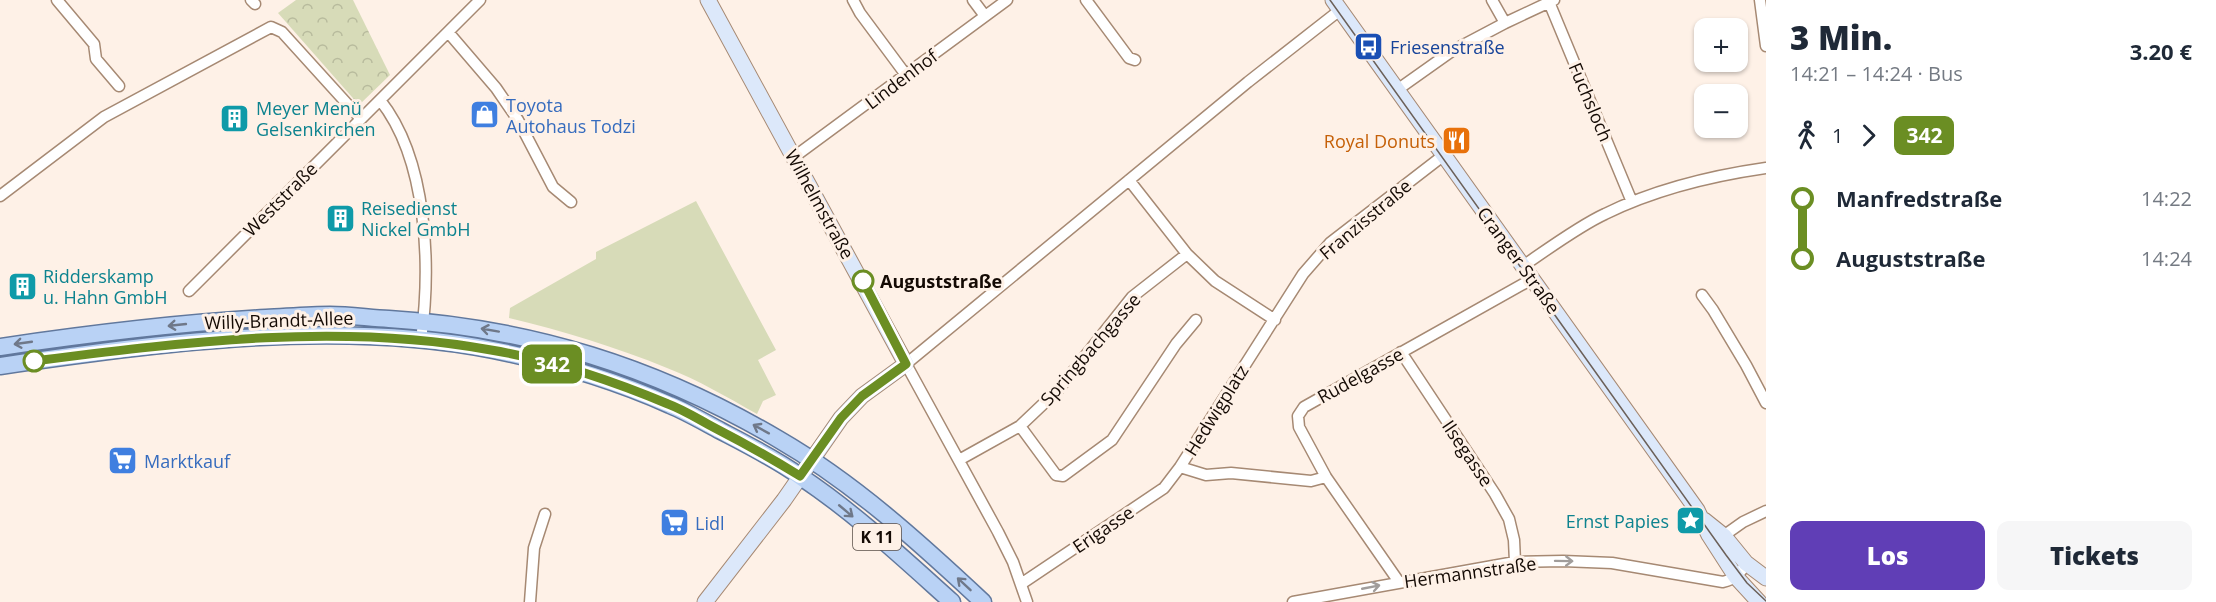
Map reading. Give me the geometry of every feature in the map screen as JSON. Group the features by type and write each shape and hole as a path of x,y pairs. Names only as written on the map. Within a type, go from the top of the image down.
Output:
{"main road":[{"name":"Wilhelmstraße","path":"708,0 906,364"},
{"name":"Cranger Straße","path":"1336,5 1704,520 1719,539 1766,578"},
{"name":"Willy-Brandt-Allee","path":"0,347 133,329 214,321 331,315 424,321 493,330 531,339 588,354 642,372 710,402 779,440 811,460 885,515 983,602"},
{"name":"Willy-Brandt-Allee","path":"0,366 213,341 351,336 422,340 492,350 560,366 671,405 769,456 800,476 861,523 952,602"},
{"path":"708,601 784,500 841,418 862,396 906,364"},
{"name":"Cranger Straße","path":"1719,539 1736,577 1759,602"}],"street":[{"path":"57,0 94,44 96,59 119,86"},
{"name":"Weststraße","path":"189,291 480,0"},
{"path":"853,0 906,75"},
{"path":"973,0 985,16"},
{"name":"Lindenhof","path":"794,157 1007,0"},
{"path":"1086,0 1130,58 1135,60"},
{"path":"1492,0 1505,23"},
{"path":"1760,0 1766,46"},
{"path":"1397,90 1452,51 1551,1"},
{"name":"Fuchsloch","path":"1551,1 1632,202"},
{"path":"906,364 1336,5"},
{"path":"0,196 104,117 271,27 282,32 360,118"},
{"path":"448,32 496,88 518,120 554,188 571,202"},
{"path":"380,100 389,111 402,139 419,189 426,264 422,340"},
{"name":"Franzisstraße","path":"1275,320 1303,274 1330,243 1444,155"},
{"name":"Rudelgasse","path":"1399,582 1326,477 1299,428 1298,416 1304,407 1401,351 1443,330 1528,273 1603,215 1632,202 1695,181 1766,168"},
{"path":"1129,180 1187,254 1215,281 1275,320"},
{"name":"Springbachgasse","path":"959,460 1020,426 1059,389 1132,297 1187,254"},
{"path":"1701,295 1713,310 1746,364 1766,403"},
{"path":"1020,426 1056,475 1063,476 1112,440 1176,344 1196,320"},
{"name":"Hedwigplatz","path":"1275,320 1180,467 1206,475 1231,473 1311,481 1326,477"},
{"name":"Ilsegasse","path":"1401,351 1509,519 1514,540 1515,562"},
{"name":"Wilhelmstraße","path":"906,364 998,532 1027,602"},
{"name":"Erigasse","path":"1021,584 1164,488 1180,467"},
{"path":"1719,539 1743,522 1766,512"},
{"path":"530,602 534,548 545,514"},
{"name":"Hermannstraße","path":"1293,602 1515,562 1563,561 1612,564 1723,582 1736,577"},
{"path":"1736,577 1746,563"}],"green space":[{"path":"296,0 353,0 390,75 359,105 278,13"},
{"path":"696,201 776,350 758,360 776,395 763,401 757,414 701,383 648,360 589,340 509,318 510,308 596,259 596,252"}],"tram line":[{"path":"1330,0 1726,555 1747,583 1766,601"}],"bus line":[{"name":"342","path":"34,361 192,342 265,338 351,336 457,344 560,366 636,391 671,405 769,456 800,476 841,418 862,396 906,364 863,281"}],"place":[{"name":"Friesenstraße","path":"1369,47"},
{"name":"Toyota Autohaus Todzi","path":"485,115"},
{"name":"Meyer Menü Gelsenkirchen","path":"235,118"},
{"name":"Royal Donuts","path":"1456,141"},
{"name":"Reisedienst Nickel GmbH","path":"340,218"},
{"name":"Auguststraße","path":"863,281"},
{"name":"Ridderskamp u. Hahn GmbH","path":"22,286"},
{"name":"Marktkauf","path":"123,461"},
{"name":"Ernst Papies","path":"1690,521"},
{"name":"Lidl","path":"674,523"}]}
